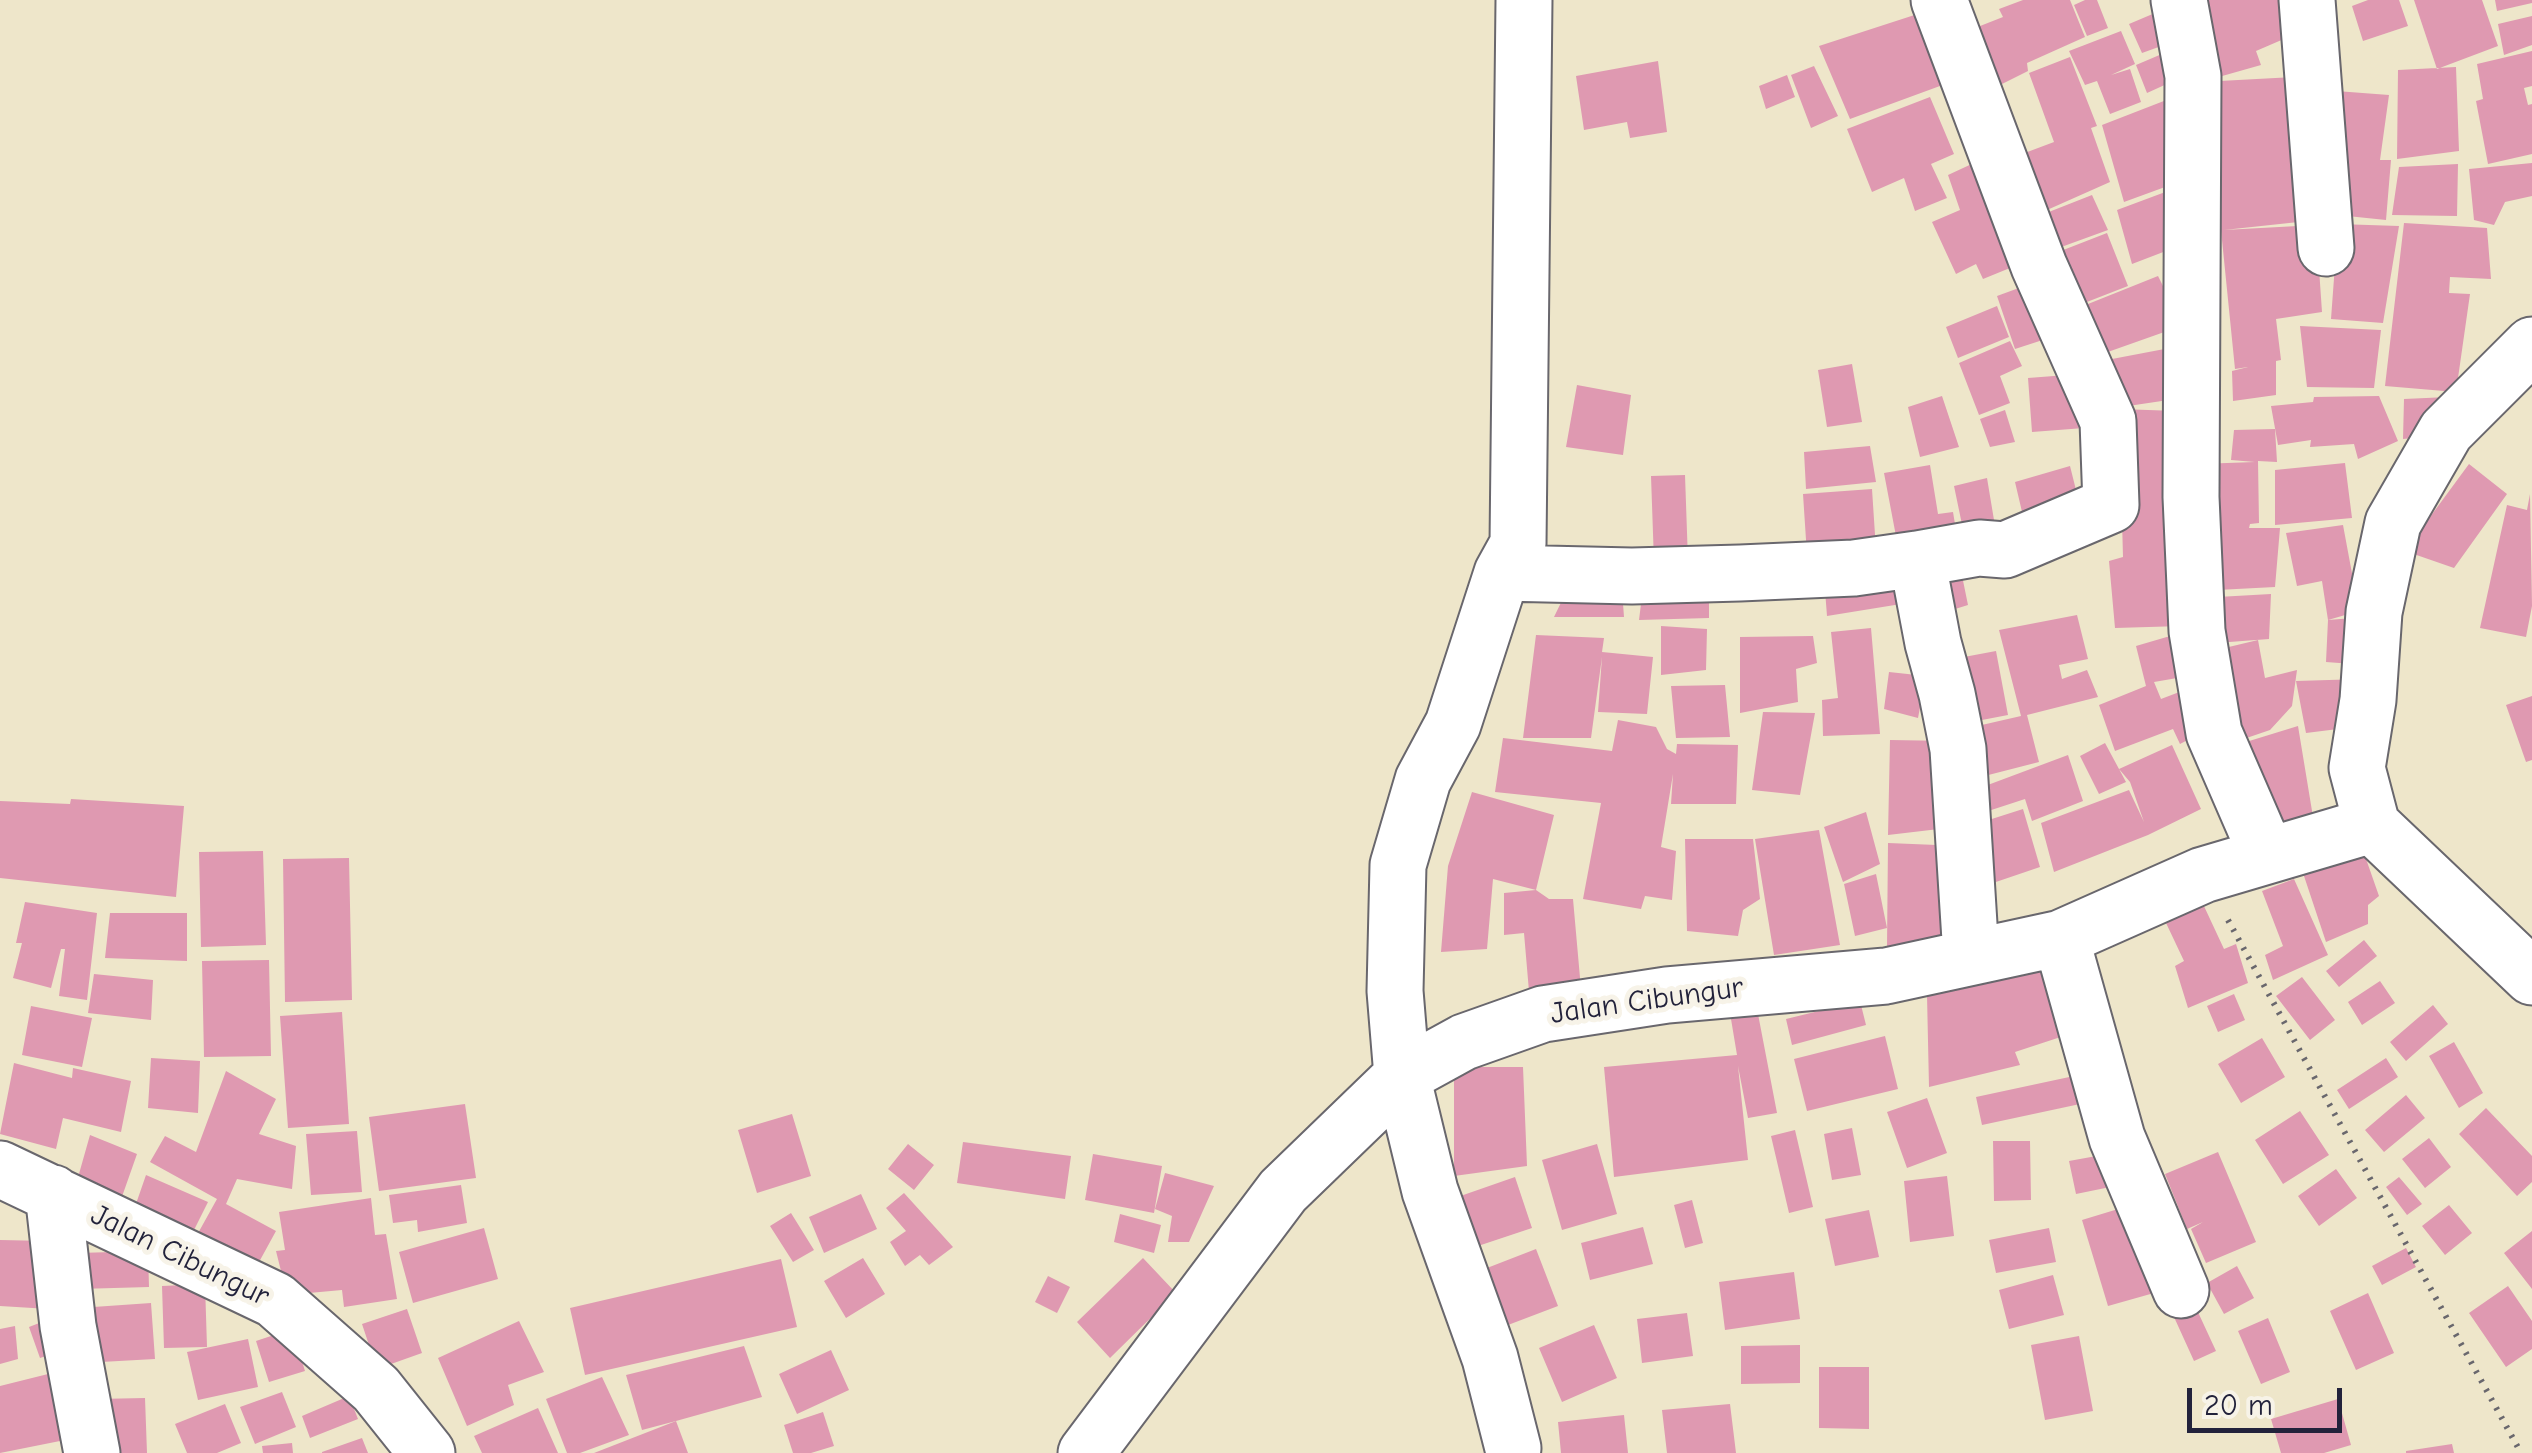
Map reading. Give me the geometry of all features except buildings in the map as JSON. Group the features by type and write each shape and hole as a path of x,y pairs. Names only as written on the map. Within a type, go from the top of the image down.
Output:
{"street":[{"path":"1514,1448 1490,1358 1430,1191 1402,1076 1395,991 1398,866 1423,780 1453,724 1502,573 1518,544 1528,0"},
{"path":"1502,573 1632,576 1854,568 1979,548 2005,550 2111,505 2108,420 2039,266 1939,0"},
{"path":"2180,0 2194,76 2191,497 2197,631 2214,733 2266,855"},
{"path":"2307,0 2326,248"},
{"path":"2532,345 2446,431 2394,523 2374,612 2368,700 2357,768 2372,825 2532,977"},
{"path":"1917,558 1932,643 1948,694 1958,749 1971,956"},
{"name":"Jalan Cibungur","path":"1086,1453 1283,1191 1402,1076 1464,1042 1543,1014 1667,995 1886,976 2062,938 2203,875 2372,825"},
{"path":"2062,938 2116,1138 2181,1290"},
{"name":"Jalan Cibungur","path":"0,1169 275,1300 376,1389 426,1453"},
{"path":"53,1193 68,1326 92,1453"}],"path":[{"path":"2203,875 2522,1453"}]}
